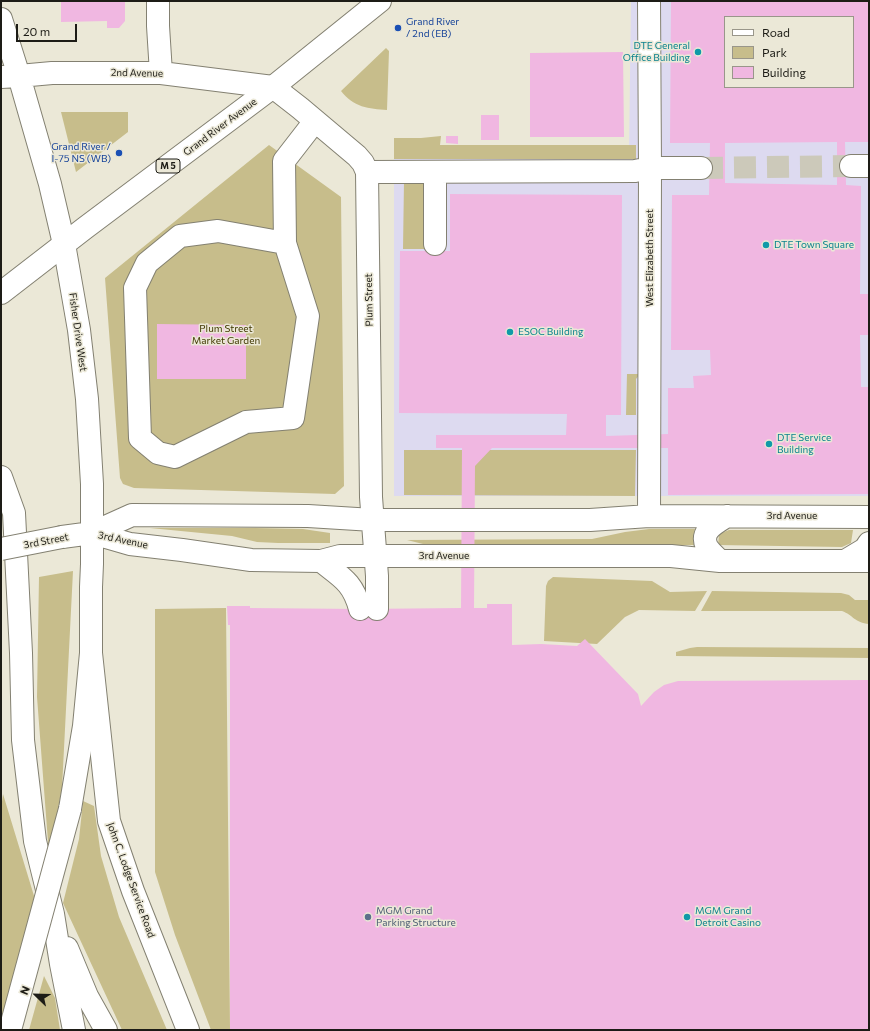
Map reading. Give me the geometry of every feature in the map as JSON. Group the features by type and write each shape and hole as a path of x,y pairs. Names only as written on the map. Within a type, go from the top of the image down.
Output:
{"main road":[{"path":"158,1 161,73"},
{"name":"Grand River Avenue","path":"1,293 273,87 380,1"},
{"name":"West Elizabeth Street","path":"648,1 650,168 649,516"},
{"name":"Fisher Drive West","path":"1,19 10,77 50,184 64,244 79,330 87,399 92,484 91,653"},
{"name":"2nd Avenue","path":"10,77 52,73 161,73 273,87"},
{"path":"273,87 357,156 363,162 367,172 636,171 650,168 701,168"},
{"path":"285,243 218,231 180,236 147,263 135,288 140,438 158,453 175,457 246,422 293,418 308,316 285,243 284,161 315,121"},
{"name":"Plum Street","path":"321,561 346,581 356,597 368,609 376,556 372,497 367,172"},
{"path":"435,172 435,244"},
{"path":"1,477 14,513 21,653 23,740 34,841 53,914 74,1030"},
{"name":"3rd Avenue","path":"92,533 132,515 308,516 374,520 590,520 649,516 727,516 865,521"},
{"path":"720,561 707,548 705,537 706,532 712,526 727,516"},
{"name":"3rd Avenue","path":"92,533 130,544 251,560 321,561 340,556 671,556 720,561 869,561"},
{"name":"3rd Street","path":"1,549 62,537 92,533"},
{"path":"845,561 865,549 869,543"},
{"path":"10,1030 70,809 84,726 91,653"},
{"name":"John C. Lodge Service Road","path":"91,653 109,821 132,891 188,1030"},
{"path":"53,914 87,996 106,1030"}],"shaded area":[{"path":"631,1 869,1 869,496 394,496 394,159 629,152"}],"green space":[{"path":"386,48 389,51 387,110 368,108 356,104 341,91"},
{"path":"61,112 128,112 128,132 76,172"},
{"path":"441,136 440,145 636,145 636,159 394,159 394,138"},
{"name":"Plum Street Market Garden","path":"269,145 341,197 344,486 335,494 134,488 123,484 120,478 105,278"},
{"path":"404,181 420,182 426,189 425,249 403,249"},
{"path":"627,374 640,374 636,379 636,415 626,415"},
{"path":"404,450 636,450 635,496 404,495"},
{"path":"150,528 303,529 330,533 330,543 257,542 232,536"},
{"path":"649,529 695,529 693,537 694,545 423,544 407,540 592,539"},
{"path":"729,530 853,530 851,543 842,547 718,545 719,534"},
{"path":"73,571 62,788 49,855 37,697 39,577"},
{"path":"553,577 652,581 670,592 707,591 695,611 639,610 625,617 597,644 544,641 546,586 548,581"},
{"path":"712,591 841,593 849,595 855,600 869,600 869,624 857,621 842,611 701,611"},
{"path":"226,608 230,1030 211,1030 175,935 155,872 155,609"},
{"path":"697,647 869,648 869,658 676,656 676,652"},
{"path":"3,794 38,909 1,1030 1,809"},
{"path":"83,801 94,806 101,856 119,917 167,1030 122,1030 63,903 79,839"},
{"path":"44,976 55,998 60,1030 29,1030"}],"building":[{"path":"61,1 125,1 125,21 119,28 107,28 107,21 61,22"},
{"path":"671,1 869,1 869,142 845,142 846,185 861,186 860,294 869,294 869,335 860,335 861,387 869,387 869,494 668,495 668,448 492,448 475,466 474,608 487,608 487,604 512,604 512,645 541,644 577,646 585,639 638,694 641,706 654,692 664,685 678,681 869,680 869,1030 230,1030 230,625 228,625 227,606 250,606 250,608 360,609 461,608 462,448 436,448 436,435 566,435 567,414 399,413 400,251 450,251 450,194 622,195 621,415 606,415 606,436 668,434 668,388 694,388 693,376 711,375 710,350 671,350 672,195 709,195 710,143 670,143","holes":["837,142 837,185 725,183 725,143"]},
{"path":"623,52 624,137 530,137 530,53"},
{"path":"481,115 499,115 499,140 481,140"},
{"path":"446,136 458,136 458,144 446,143"},
{"path":"157,324 246,325 246,379 157,379"}],"tunnel":[{"path":"701,168 851,166"}],"place":[{"name":"Grand River / 2nd (EB)","path":"398,28"},
{"name":"DTE General Office Building","path":"698,52"},
{"name":"Grand River / I-75 NS (WB)","path":"119,153"},
{"name":"DTE Town Square","path":"766,245"},
{"name":"ESOC Building","path":"510,332"},
{"name":"DTE Service Building","path":"769,444"},
{"name":"MGM Grand Parking Structure","path":"368,917"},
{"name":"MGM Grand Detroit Casino","path":"687,917"}]}
